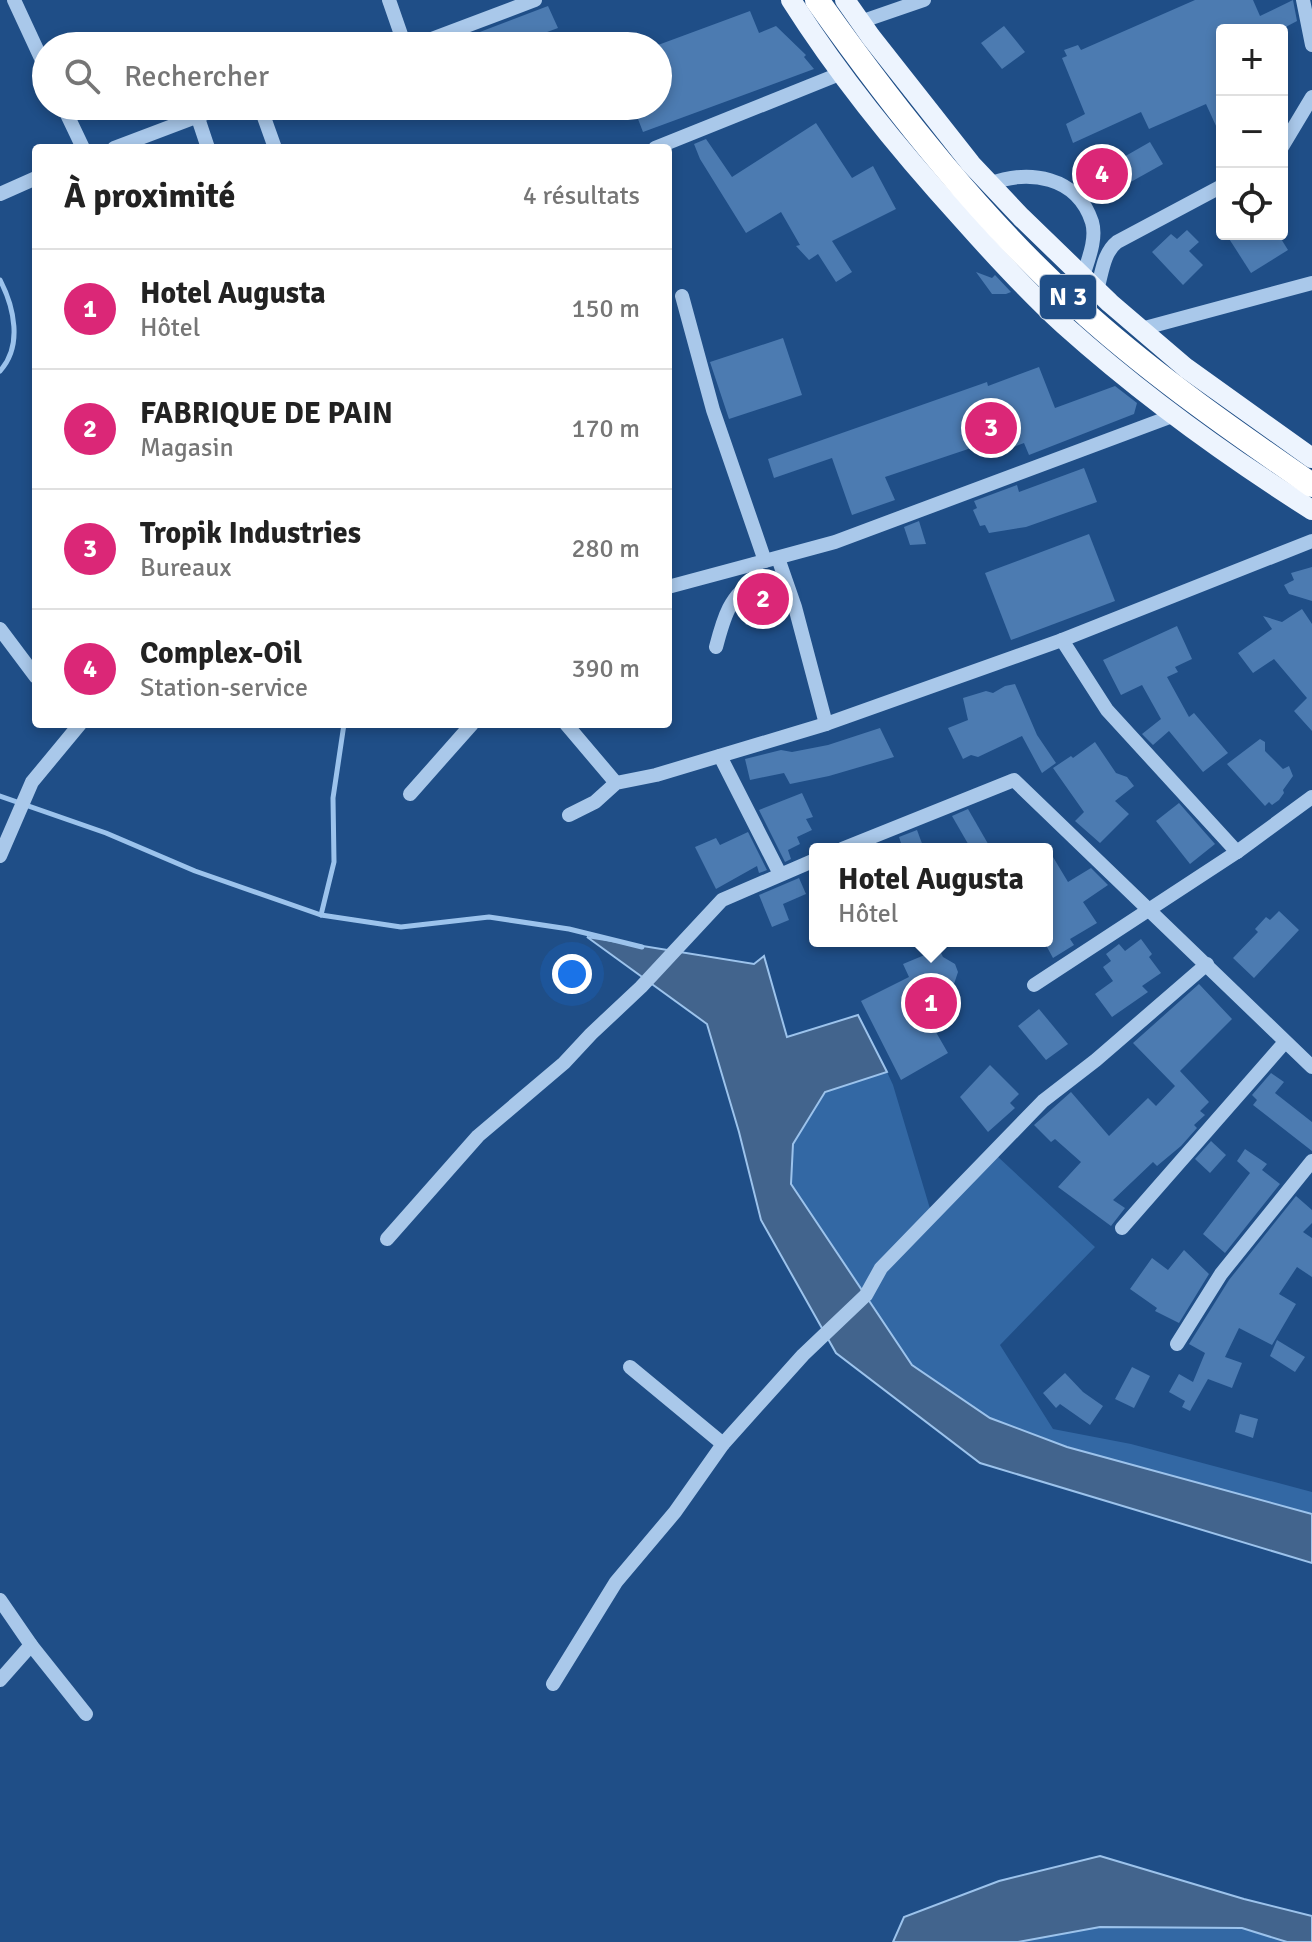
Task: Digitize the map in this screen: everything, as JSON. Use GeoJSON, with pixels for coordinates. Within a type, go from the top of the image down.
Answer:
{"type":"FeatureCollection","features":[{"type":"Feature","properties":{"kind":"highway","name":"N 3"},"geometry":{"type":"LineString","coordinates":[[817,0],[864,67],[935,155],[1071,301],[1207,413],[1312,485]]}},
{"type":"Feature","properties":{"kind":"main road"},"geometry":{"type":"LineString","coordinates":[[791,0],[872,115],[919,172],[996,257],[1063,324],[1141,390],[1252,472],[1312,510]]}},
{"type":"Feature","properties":{"kind":"main road"},"geometry":{"type":"LineString","coordinates":[[845,0],[989,184],[1090,283],[1186,368],[1312,458]]}},
{"type":"Feature","properties":{"kind":"street"},"geometry":{"type":"LineString","coordinates":[[14,0],[32,39]]}},
{"type":"Feature","properties":{"kind":"street"},"geometry":{"type":"LineString","coordinates":[[389,0],[400,32]]}},
{"type":"Feature","properties":{"kind":"street"},"geometry":{"type":"LineString","coordinates":[[450,32],[535,0]]}},
{"type":"Feature","properties":{"kind":"street"},"geometry":{"type":"LineString","coordinates":[[860,22],[924,0]]}},
{"type":"Feature","properties":{"kind":"street"},"geometry":{"type":"LineString","coordinates":[[1303,0],[1312,45]]}},
{"type":"Feature","properties":{"kind":"street"},"geometry":{"type":"LineString","coordinates":[[665,144],[842,73]]}},
{"type":"Feature","properties":{"kind":"street"},"geometry":{"type":"LineString","coordinates":[[1288,137],[1312,97]]}},
{"type":"Feature","properties":{"kind":"street"},"geometry":{"type":"LineString","coordinates":[[70,120],[81,144]]}},
{"type":"Feature","properties":{"kind":"street"},"geometry":{"type":"LineString","coordinates":[[124,144],[184,120]]}},
{"type":"Feature","properties":{"kind":"street"},"geometry":{"type":"LineString","coordinates":[[199,120],[207,144]]}},
{"type":"Feature","properties":{"kind":"street"},"geometry":{"type":"LineString","coordinates":[[265,120],[274,144]]}},
{"type":"Feature","properties":{"kind":"street"},"geometry":{"type":"LineString","coordinates":[[989,184],[1008,177],[1037,176],[1060,182],[1072,191],[1093,223],[1090,283]]}},
{"type":"Feature","properties":{"kind":"street"},"geometry":{"type":"LineString","coordinates":[[0,194],[32,180]]}},
{"type":"Feature","properties":{"kind":"street"},"geometry":{"type":"LineString","coordinates":[[1090,283],[1110,248],[1117,242],[1216,189]]}},
{"type":"Feature","properties":{"kind":"street"},"geometry":{"type":"LineString","coordinates":[[1141,329],[1312,283]]}},
{"type":"Feature","properties":{"kind":"street"},"geometry":{"type":"LineString","coordinates":[[682,296],[713,410],[766,561],[795,607],[826,724]]}},
{"type":"Feature","properties":{"kind":"street"},"geometry":{"type":"LineString","coordinates":[[672,586],[835,542],[1175,415]]}},
{"type":"Feature","properties":{"kind":"street"},"geometry":{"type":"LineString","coordinates":[[569,815],[595,802],[616,783],[656,775],[826,724],[1062,640],[1312,541]]}},
{"type":"Feature","properties":{"kind":"street"},"geometry":{"type":"LineString","coordinates":[[716,647],[730,604],[757,580],[766,561]]}},
{"type":"Feature","properties":{"kind":"street"},"geometry":{"type":"LineString","coordinates":[[0,629],[32,672]]}},
{"type":"Feature","properties":{"kind":"street"},"geometry":{"type":"LineString","coordinates":[[1062,640],[1107,710],[1237,852]]}},
{"type":"Feature","properties":{"kind":"street"},"geometry":{"type":"LineString","coordinates":[[0,856],[32,782],[73,728]]}},
{"type":"Feature","properties":{"kind":"street"},"geometry":{"type":"LineString","coordinates":[[410,794],[468,728]]}},
{"type":"Feature","properties":{"kind":"street"},"geometry":{"type":"LineString","coordinates":[[569,728],[616,783]]}},
{"type":"Feature","properties":{"kind":"street"},"geometry":{"type":"LineString","coordinates":[[720,756],[780,874]]}},
{"type":"Feature","properties":{"kind":"street"},"geometry":{"type":"LineString","coordinates":[[857,843],[1014,780],[1312,1067]]}},
{"type":"Feature","properties":{"kind":"street"},"geometry":{"type":"LineString","coordinates":[[1034,985],[1237,852],[1312,797]]}},
{"type":"Feature","properties":{"kind":"street"},"geometry":{"type":"LineString","coordinates":[[387,1239],[478,1136],[564,1063],[722,900],[809,862]]}},
{"type":"Feature","properties":{"kind":"street"},"geometry":{"type":"LineString","coordinates":[[553,1684],[616,1582],[675,1512],[723,1444],[803,1355],[866,1295],[881,1268],[1043,1101],[1096,1060],[1207,964]]}},
{"type":"Feature","properties":{"kind":"street"},"geometry":{"type":"LineString","coordinates":[[1122,1228],[1285,1042]]}},
{"type":"Feature","properties":{"kind":"street"},"geometry":{"type":"LineString","coordinates":[[1177,1344],[1221,1274],[1312,1161]]}},
{"type":"Feature","properties":{"kind":"street"},"geometry":{"type":"LineString","coordinates":[[630,1367],[723,1444]]}},
{"type":"Feature","properties":{"kind":"street"},"geometry":{"type":"LineString","coordinates":[[0,1600],[86,1714]]}},
{"type":"Feature","properties":{"kind":"street"},"geometry":{"type":"LineString","coordinates":[[0,1680],[31,1645]]}},
{"type":"Feature","properties":{"kind":"shaded area"},"geometry":{"type":"Polygon","coordinates":[[[587,937],[754,964],[764,956],[787,1037],[858,1015],[887,1072],[825,1092],[793,1144],[791,1184],[912,1365],[990,1418],[1067,1447],[1312,1514],[1312,1563],[980,1463],[836,1353],[761,1220],[707,1024],[587,937]]]}},
{"type":"Feature","properties":{"kind":"shaded area"},"geometry":{"type":"Polygon","coordinates":[[[887,1072],[931,1212],[997,1156],[1095,1247],[1000,1345],[1053,1429],[1131,1444],[1312,1492],[1312,1514],[1067,1447],[990,1418],[912,1365],[791,1184],[793,1144],[825,1092],[887,1072]]]}},
{"type":"Feature","properties":{"kind":"shaded area"},"geometry":{"type":"Polygon","coordinates":[[[1100,1856],[1312,1916],[1312,1942],[1287,1942],[1242,1928],[1100,1927],[1018,1942],[893,1942],[904,1917],[999,1881],[1100,1856]]]}},
{"type":"Feature","properties":{"kind":"shaded area"},"geometry":{"type":"Polygon","coordinates":[[[1099,1927],[1242,1928],[1287,1942],[1018,1942],[1099,1927]]]}},
{"type":"Feature","properties":{"kind":"building"},"geometry":{"type":"Polygon","coordinates":[[[1195,0],[1253,0],[1260,16],[1293,0],[1297,21],[1288,26],[1216,24],[1216,126],[1206,104],[1149,129],[1141,112],[1073,143],[1066,124],[1085,114],[1062,58],[1067,56],[1064,50],[1078,45],[1081,50],[1195,0]]]}},
{"type":"Feature","properties":{"kind":"building"},"geometry":{"type":"Polygon","coordinates":[[[548,6],[558,28],[547,32],[480,32],[548,6]]]}},
{"type":"Feature","properties":{"kind":"building"},"geometry":{"type":"Polygon","coordinates":[[[750,11],[759,33],[776,26],[806,55],[804,57],[814,69],[643,132],[638,120],[672,120],[672,40],[750,11]]]}},
{"type":"Feature","properties":{"kind":"building"},"geometry":{"type":"Polygon","coordinates":[[[1004,26],[1025,52],[1002,69],[981,43],[1004,26]]]}},
{"type":"Feature","properties":{"kind":"building"},"geometry":{"type":"Polygon","coordinates":[[[816,123],[852,178],[873,166],[896,209],[832,241],[852,272],[836,282],[818,254],[809,260],[796,246],[800,245],[781,212],[746,233],[694,144],[706,139],[732,177],[816,123]]]}},
{"type":"Feature","properties":{"kind":"building"},"geometry":{"type":"Polygon","coordinates":[[[1150,142],[1163,164],[1120,188],[1108,166],[1150,142]]]}},
{"type":"Feature","properties":{"kind":"building"},"geometry":{"type":"Polygon","coordinates":[[[1187,230],[1199,242],[1189,251],[1203,265],[1183,285],[1152,252],[1171,234],[1177,239],[1187,230]]]}},
{"type":"Feature","properties":{"kind":"building"},"geometry":{"type":"Polygon","coordinates":[[[1230,240],[1282,240],[1288,250],[1251,273],[1230,240]]]}},
{"type":"Feature","properties":{"kind":"building"},"geometry":{"type":"Polygon","coordinates":[[[976,272],[992,278],[995,275],[1011,292],[992,294],[976,272]]]}},
{"type":"Feature","properties":{"kind":"building"},"geometry":{"type":"Polygon","coordinates":[[[783,338],[802,395],[729,419],[710,362],[783,338]]]}},
{"type":"Feature","properties":{"kind":"building"},"geometry":{"type":"Polygon","coordinates":[[[1039,367],[1055,408],[1115,386],[1137,403],[1134,414],[1029,455],[1024,443],[988,457],[983,444],[885,477],[895,500],[852,515],[832,458],[774,478],[768,459],[987,382],[988,386],[1039,367]]]}},
{"type":"Feature","properties":{"kind":"building"},"geometry":{"type":"Polygon","coordinates":[[[1084,468],[1097,502],[1026,527],[989,533],[985,525],[980,526],[973,510],[977,508],[974,501],[1017,485],[1019,492],[1084,468]]]}},
{"type":"Feature","properties":{"kind":"building"},"geometry":{"type":"Polygon","coordinates":[[[919,521],[926,544],[910,545],[904,527],[919,521]]]}},
{"type":"Feature","properties":{"kind":"building"},"geometry":{"type":"Polygon","coordinates":[[[1089,534],[1115,601],[1011,640],[985,573],[1089,534]]]}},
{"type":"Feature","properties":{"kind":"building"},"geometry":{"type":"Polygon","coordinates":[[[1312,567],[1312,601],[1289,594],[1284,585],[1294,580],[1291,573],[1312,567]]]}},
{"type":"Feature","properties":{"kind":"building"},"geometry":{"type":"Polygon","coordinates":[[[773,575],[785,610],[746,625],[740,609],[773,575]]]}},
{"type":"Feature","properties":{"kind":"building"},"geometry":{"type":"Polygon","coordinates":[[[1302,609],[1312,624],[1312,731],[1294,711],[1307,698],[1274,659],[1253,673],[1238,653],[1272,629],[1263,616],[1282,622],[1302,609]]]}},
{"type":"Feature","properties":{"kind":"building"},"geometry":{"type":"Polygon","coordinates":[[[1177,626],[1192,659],[1175,667],[1178,672],[1167,677],[1189,717],[1194,713],[1228,753],[1203,772],[1169,731],[1153,745],[1142,734],[1161,719],[1142,685],[1121,695],[1103,660],[1177,626]]]}},
{"type":"Feature","properties":{"kind":"building"},"geometry":{"type":"Polygon","coordinates":[[[1015,684],[1037,735],[1056,763],[1042,773],[1022,736],[978,757],[971,755],[963,759],[948,728],[968,720],[963,698],[986,691],[993,693],[1015,684]]]}},
{"type":"Feature","properties":{"kind":"building"},"geometry":{"type":"Polygon","coordinates":[[[880,728],[894,757],[790,784],[784,773],[750,780],[745,759],[781,750],[792,752],[828,745],[880,728]]]}},
{"type":"Feature","properties":{"kind":"building"},"geometry":{"type":"Polygon","coordinates":[[[1260,739],[1265,742],[1265,751],[1283,769],[1289,766],[1293,776],[1279,800],[1265,806],[1227,764],[1260,739]]]}},
{"type":"Feature","properties":{"kind":"building"},"geometry":{"type":"Polygon","coordinates":[[[1095,742],[1116,773],[1127,777],[1134,786],[1115,801],[1129,814],[1100,843],[1075,821],[1084,812],[1053,768],[1095,742]]]}},
{"type":"Feature","properties":{"kind":"building"},"geometry":{"type":"Polygon","coordinates":[[[802,793],[813,817],[806,819],[812,830],[797,837],[800,844],[788,850],[791,859],[785,862],[759,810],[802,793]]]}},
{"type":"Feature","properties":{"kind":"building"},"geometry":{"type":"Polygon","coordinates":[[[1179,803],[1215,844],[1190,864],[1156,821],[1179,803]]]}},
{"type":"Feature","properties":{"kind":"building"},"geometry":{"type":"Polygon","coordinates":[[[968,809],[988,843],[968,843],[952,816],[968,809]]]}},
{"type":"Feature","properties":{"kind":"building"},"geometry":{"type":"Polygon","coordinates":[[[917,830],[922,843],[901,843],[899,837],[917,830]]]}},
{"type":"Feature","properties":{"kind":"building"},"geometry":{"type":"Polygon","coordinates":[[[748,832],[767,870],[759,873],[757,866],[716,889],[695,847],[716,838],[720,845],[748,832]]]}},
{"type":"Feature","properties":{"kind":"building"},"geometry":{"type":"Polygon","coordinates":[[[1053,857],[1068,882],[1091,868],[1108,885],[1083,902],[1097,923],[1070,939],[1074,945],[1053,958],[1047,947],[1053,947],[1053,857]]]}},
{"type":"Feature","properties":{"kind":"building"},"geometry":{"type":"Polygon","coordinates":[[[799,878],[806,894],[783,904],[789,920],[772,927],[759,895],[799,878]]]}},
{"type":"Feature","properties":{"kind":"building"},"geometry":{"type":"Polygon","coordinates":[[[1279,911],[1299,930],[1254,978],[1233,958],[1258,932],[1255,929],[1266,917],[1270,920],[1279,911]]]}},
{"type":"Feature","properties":{"kind":"building"},"geometry":{"type":"Polygon","coordinates":[[[1141,939],[1161,973],[1142,986],[1148,992],[1112,1017],[1095,994],[1113,981],[1103,967],[1111,961],[1106,954],[1119,944],[1125,951],[1141,939]]]}},
{"type":"Feature","properties":{"kind":"building"},"geometry":{"type":"Polygon","coordinates":[[[939,949],[943,957],[955,964],[958,972],[954,984],[946,991],[959,1015],[933,1027],[948,1053],[901,1080],[861,1001],[909,977],[903,964],[939,949]]]}},
{"type":"Feature","properties":{"kind":"building"},"geometry":{"type":"Polygon","coordinates":[[[1199,984],[1232,1019],[1180,1071],[1209,1102],[1200,1111],[1205,1115],[1194,1125],[1197,1128],[1181,1146],[1157,1166],[1153,1162],[1113,1200],[1125,1208],[1111,1226],[1058,1187],[1081,1162],[1055,1139],[1051,1142],[1034,1125],[1071,1092],[1109,1136],[1148,1098],[1156,1106],[1175,1086],[1133,1043],[1199,984]]]}},
{"type":"Feature","properties":{"kind":"building"},"geometry":{"type":"Polygon","coordinates":[[[1039,1009],[1068,1044],[1046,1060],[1018,1026],[1039,1009]]]}},
{"type":"Feature","properties":{"kind":"building"},"geometry":{"type":"Polygon","coordinates":[[[990,1065],[1019,1094],[1010,1103],[1015,1108],[988,1132],[960,1097],[990,1065]]]}},
{"type":"Feature","properties":{"kind":"building"},"geometry":{"type":"Polygon","coordinates":[[[1271,1073],[1284,1082],[1275,1093],[1312,1122],[1312,1151],[1253,1105],[1257,1100],[1252,1095],[1271,1073]]]}},
{"type":"Feature","properties":{"kind":"building"},"geometry":{"type":"Polygon","coordinates":[[[1211,1141],[1226,1155],[1210,1173],[1195,1159],[1211,1141]]]}},
{"type":"Feature","properties":{"kind":"building"},"geometry":{"type":"Polygon","coordinates":[[[1245,1149],[1267,1164],[1262,1170],[1280,1184],[1225,1253],[1203,1234],[1250,1173],[1237,1161],[1245,1149]]]}},
{"type":"Feature","properties":{"kind":"building"},"geometry":{"type":"Polygon","coordinates":[[[1296,1196],[1312,1210],[1312,1223],[1303,1232],[1312,1238],[1312,1277],[1297,1267],[1279,1294],[1296,1304],[1272,1345],[1239,1328],[1225,1357],[1242,1363],[1232,1388],[1208,1379],[1190,1411],[1182,1407],[1185,1401],[1169,1392],[1179,1374],[1193,1382],[1205,1353],[1189,1344],[1229,1280],[1296,1196]]]}},
{"type":"Feature","properties":{"kind":"building"},"geometry":{"type":"Polygon","coordinates":[[[1184,1250],[1209,1274],[1179,1323],[1155,1311],[1157,1308],[1130,1289],[1152,1258],[1168,1270],[1184,1250]]]}},
{"type":"Feature","properties":{"kind":"building"},"geometry":{"type":"Polygon","coordinates":[[[1277,1340],[1305,1357],[1295,1372],[1270,1356],[1277,1340]]]}},
{"type":"Feature","properties":{"kind":"building"},"geometry":{"type":"Polygon","coordinates":[[[1132,1367],[1150,1376],[1134,1408],[1115,1399],[1132,1367]]]}},
{"type":"Feature","properties":{"kind":"building"},"geometry":{"type":"Polygon","coordinates":[[[1065,1373],[1083,1392],[1103,1406],[1090,1425],[1060,1404],[1056,1408],[1043,1393],[1065,1373]]]}},
{"type":"Feature","properties":{"kind":"building"},"geometry":{"type":"Polygon","coordinates":[[[1240,1414],[1258,1419],[1253,1438],[1235,1432],[1240,1414]]]}},
{"type":"Feature","properties":{"kind":"waterway"},"geometry":{"type":"LineString","coordinates":[[0,280],[14,326],[12,350],[0,371]]}},
{"type":"Feature","properties":{"kind":"waterway"},"geometry":{"type":"LineString","coordinates":[[321,915],[334,862],[333,798],[343,728]]}},
{"type":"Feature","properties":{"kind":"waterway"},"geometry":{"type":"LineString","coordinates":[[0,796],[106,833],[195,871],[321,915],[401,927],[489,917],[569,929],[642,947]]}},
{"type":"Feature","properties":{"kind":"place","name":"Complex-Oil"},"geometry":{"type":"Point","coordinates":[1102,174]}},
{"type":"Feature","properties":{"kind":"place","name":"Tropik Industries"},"geometry":{"type":"Point","coordinates":[991,428]}},
{"type":"Feature","properties":{"kind":"place","name":"FABRIQUE DE PAIN"},"geometry":{"type":"Point","coordinates":[763,599]}},
{"type":"Feature","properties":{"kind":"place","name":"Hotel Augusta"},"geometry":{"type":"Point","coordinates":[931,1003]}}]}
